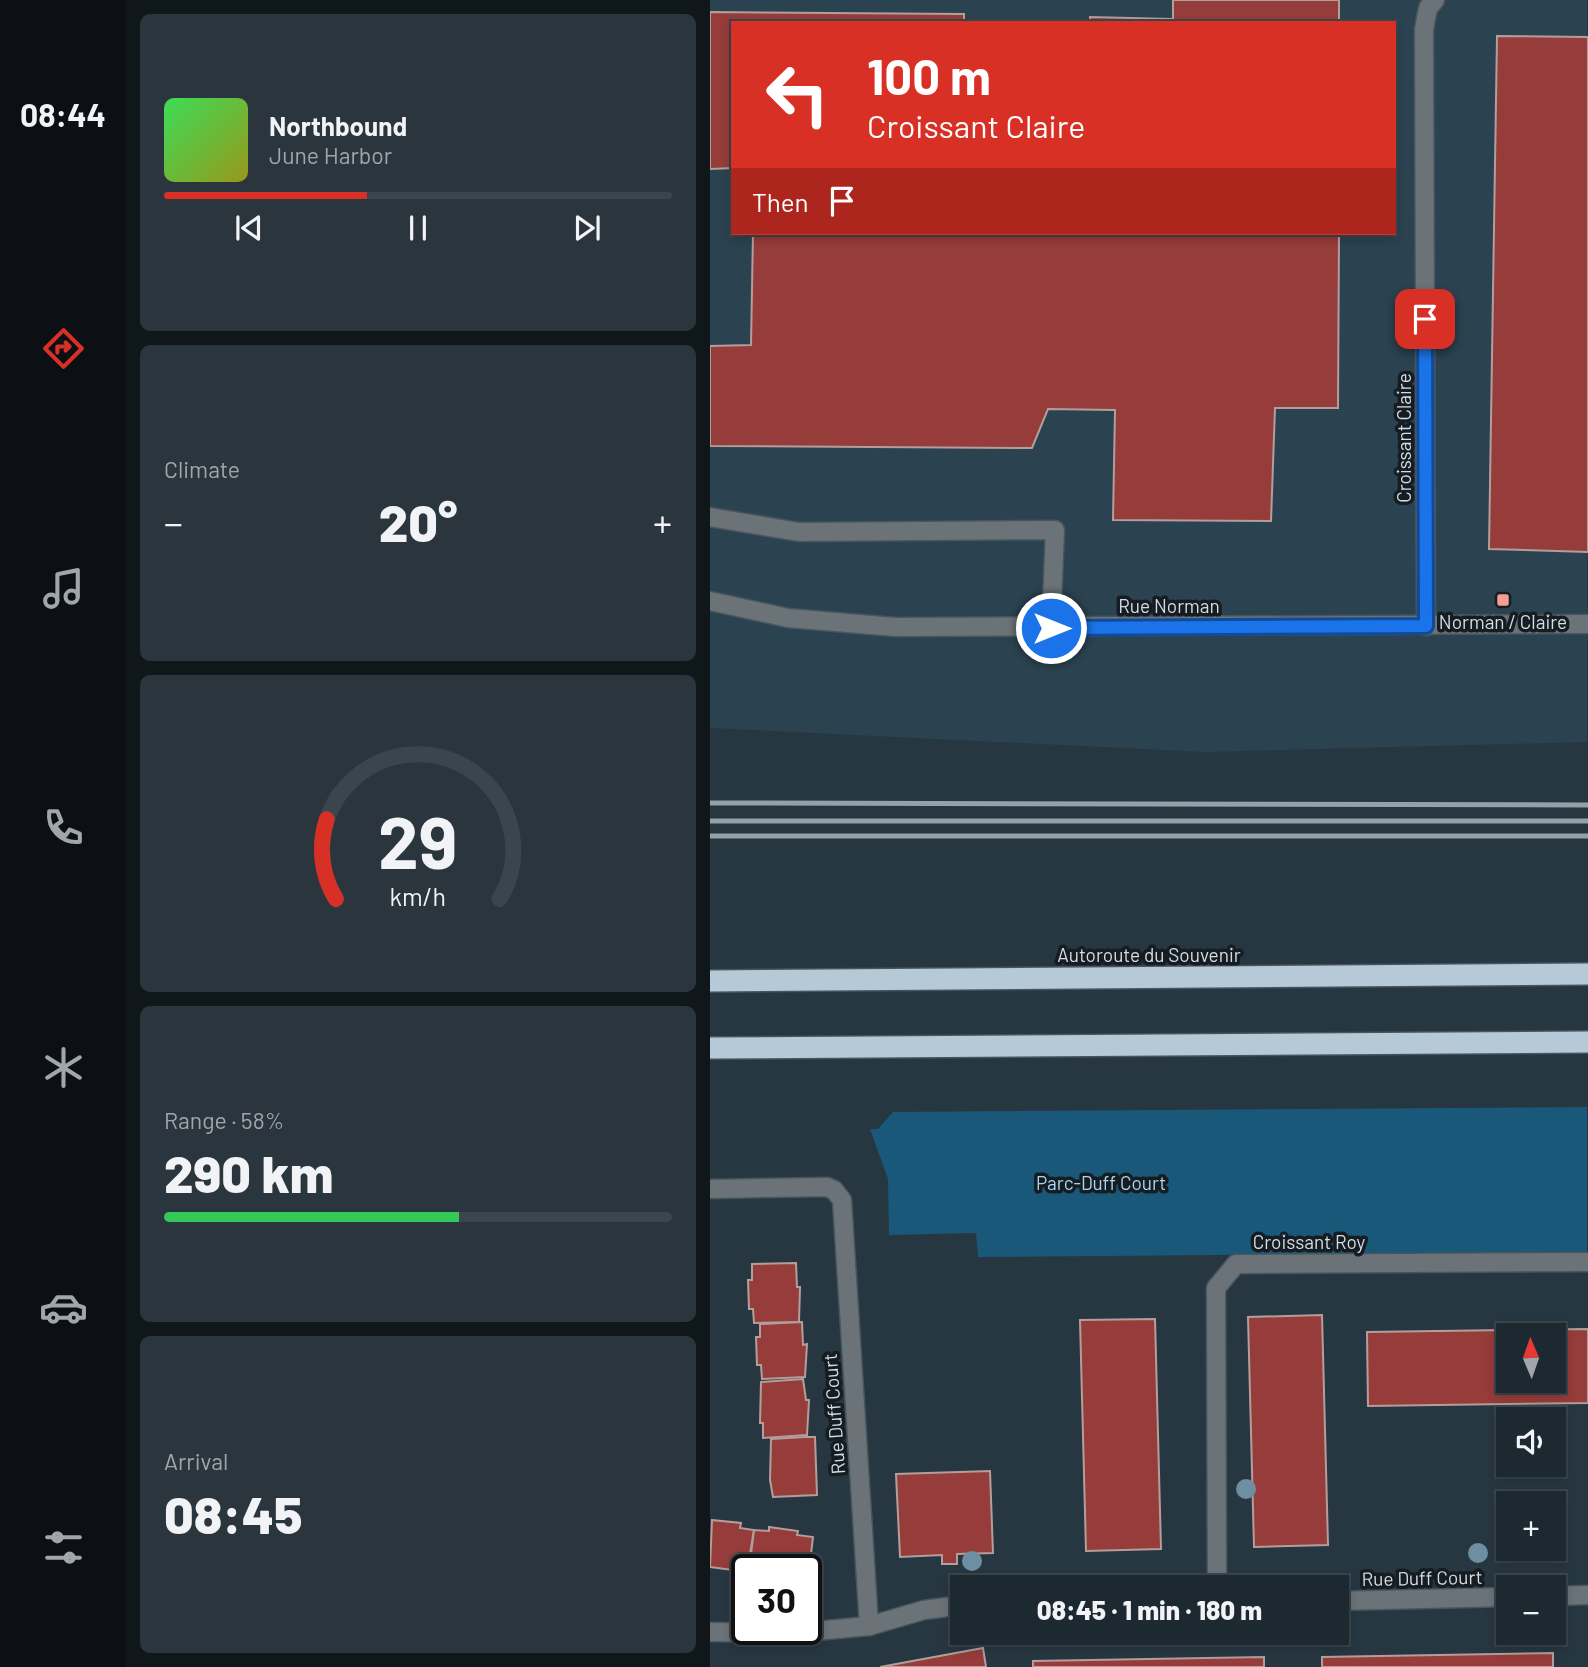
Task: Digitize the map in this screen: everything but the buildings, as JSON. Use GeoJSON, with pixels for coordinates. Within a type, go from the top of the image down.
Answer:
{"type":"FeatureCollection","features":[{"type":"Feature","properties":{"kind":"highway","name":"Autoroute du Souvenir"},"geometry":{"type":"LineString","coordinates":[[710,981],[1587,974]]}},
{"type":"Feature","properties":{"kind":"highway"},"geometry":{"type":"LineString","coordinates":[[710,1048],[1587,1042]]}},
{"type":"Feature","properties":{"kind":"street","name":"Croissant Claire"},"geometry":{"type":"LineString","coordinates":[[1426,626],[1424,29],[1430,3]]}},
{"type":"Feature","properties":{"kind":"street"},"geometry":{"type":"LineString","coordinates":[[710,517],[799,532],[1055,530],[1051,628]]}},
{"type":"Feature","properties":{"kind":"street","name":"Rue Norman"},"geometry":{"type":"LineString","coordinates":[[710,601],[788,618],[862,625],[1051,628],[1587,624]]}},
{"type":"Feature","properties":{"kind":"street","name":"Rue Duff Court"},"geometry":{"type":"LineString","coordinates":[[710,1189],[827,1187],[834,1190],[842,1200],[869,1626]]}},
{"type":"Feature","properties":{"kind":"street","name":"Croissant Roy"},"geometry":{"type":"LineString","coordinates":[[1218,1575],[1216,1288],[1236,1264],[1587,1262]]}},
{"type":"Feature","properties":{"kind":"street"},"geometry":{"type":"LineString","coordinates":[[1566,1596],[1587,1595]]}},
{"type":"Feature","properties":{"kind":"street","name":"Rue Duff Court"},"geometry":{"type":"LineString","coordinates":[[1349,1601],[1496,1597]]}},
{"type":"Feature","properties":{"kind":"street"},"geometry":{"type":"LineString","coordinates":[[710,1632],[795,1633],[869,1626],[924,1610],[950,1607]]}},
{"type":"Feature","properties":{"kind":"shaded area"},"geometry":{"type":"Polygon","coordinates":[[[710,0],[1587,0],[1587,742],[1205,752],[710,728],[710,0]]]}},
{"type":"Feature","properties":{"kind":"green space","name":"Parc-Duff Court"},"geometry":{"type":"Polygon","coordinates":[[[1587,1107],[1587,1252],[978,1257],[976,1233],[889,1235],[888,1179],[870,1129],[878,1129],[893,1112],[1587,1107]]]}},
{"type":"Feature","properties":{"kind":"railway"},"geometry":{"type":"LineString","coordinates":[[710,803],[1588,805]]}},
{"type":"Feature","properties":{"kind":"railway"},"geometry":{"type":"LineString","coordinates":[[710,821],[1588,821]]}},
{"type":"Feature","properties":{"kind":"railway"},"geometry":{"type":"LineString","coordinates":[[710,836],[1588,836]]}},
{"type":"Feature","properties":{"kind":"place","name":"Norman / Claire"},"geometry":{"type":"Point","coordinates":[1503,600]}},
{"type":"Feature","properties":{"kind":"route"},"geometry":{"type":"LineString","coordinates":[[1051,628],[1426,626],[1425,319]]}}]}
